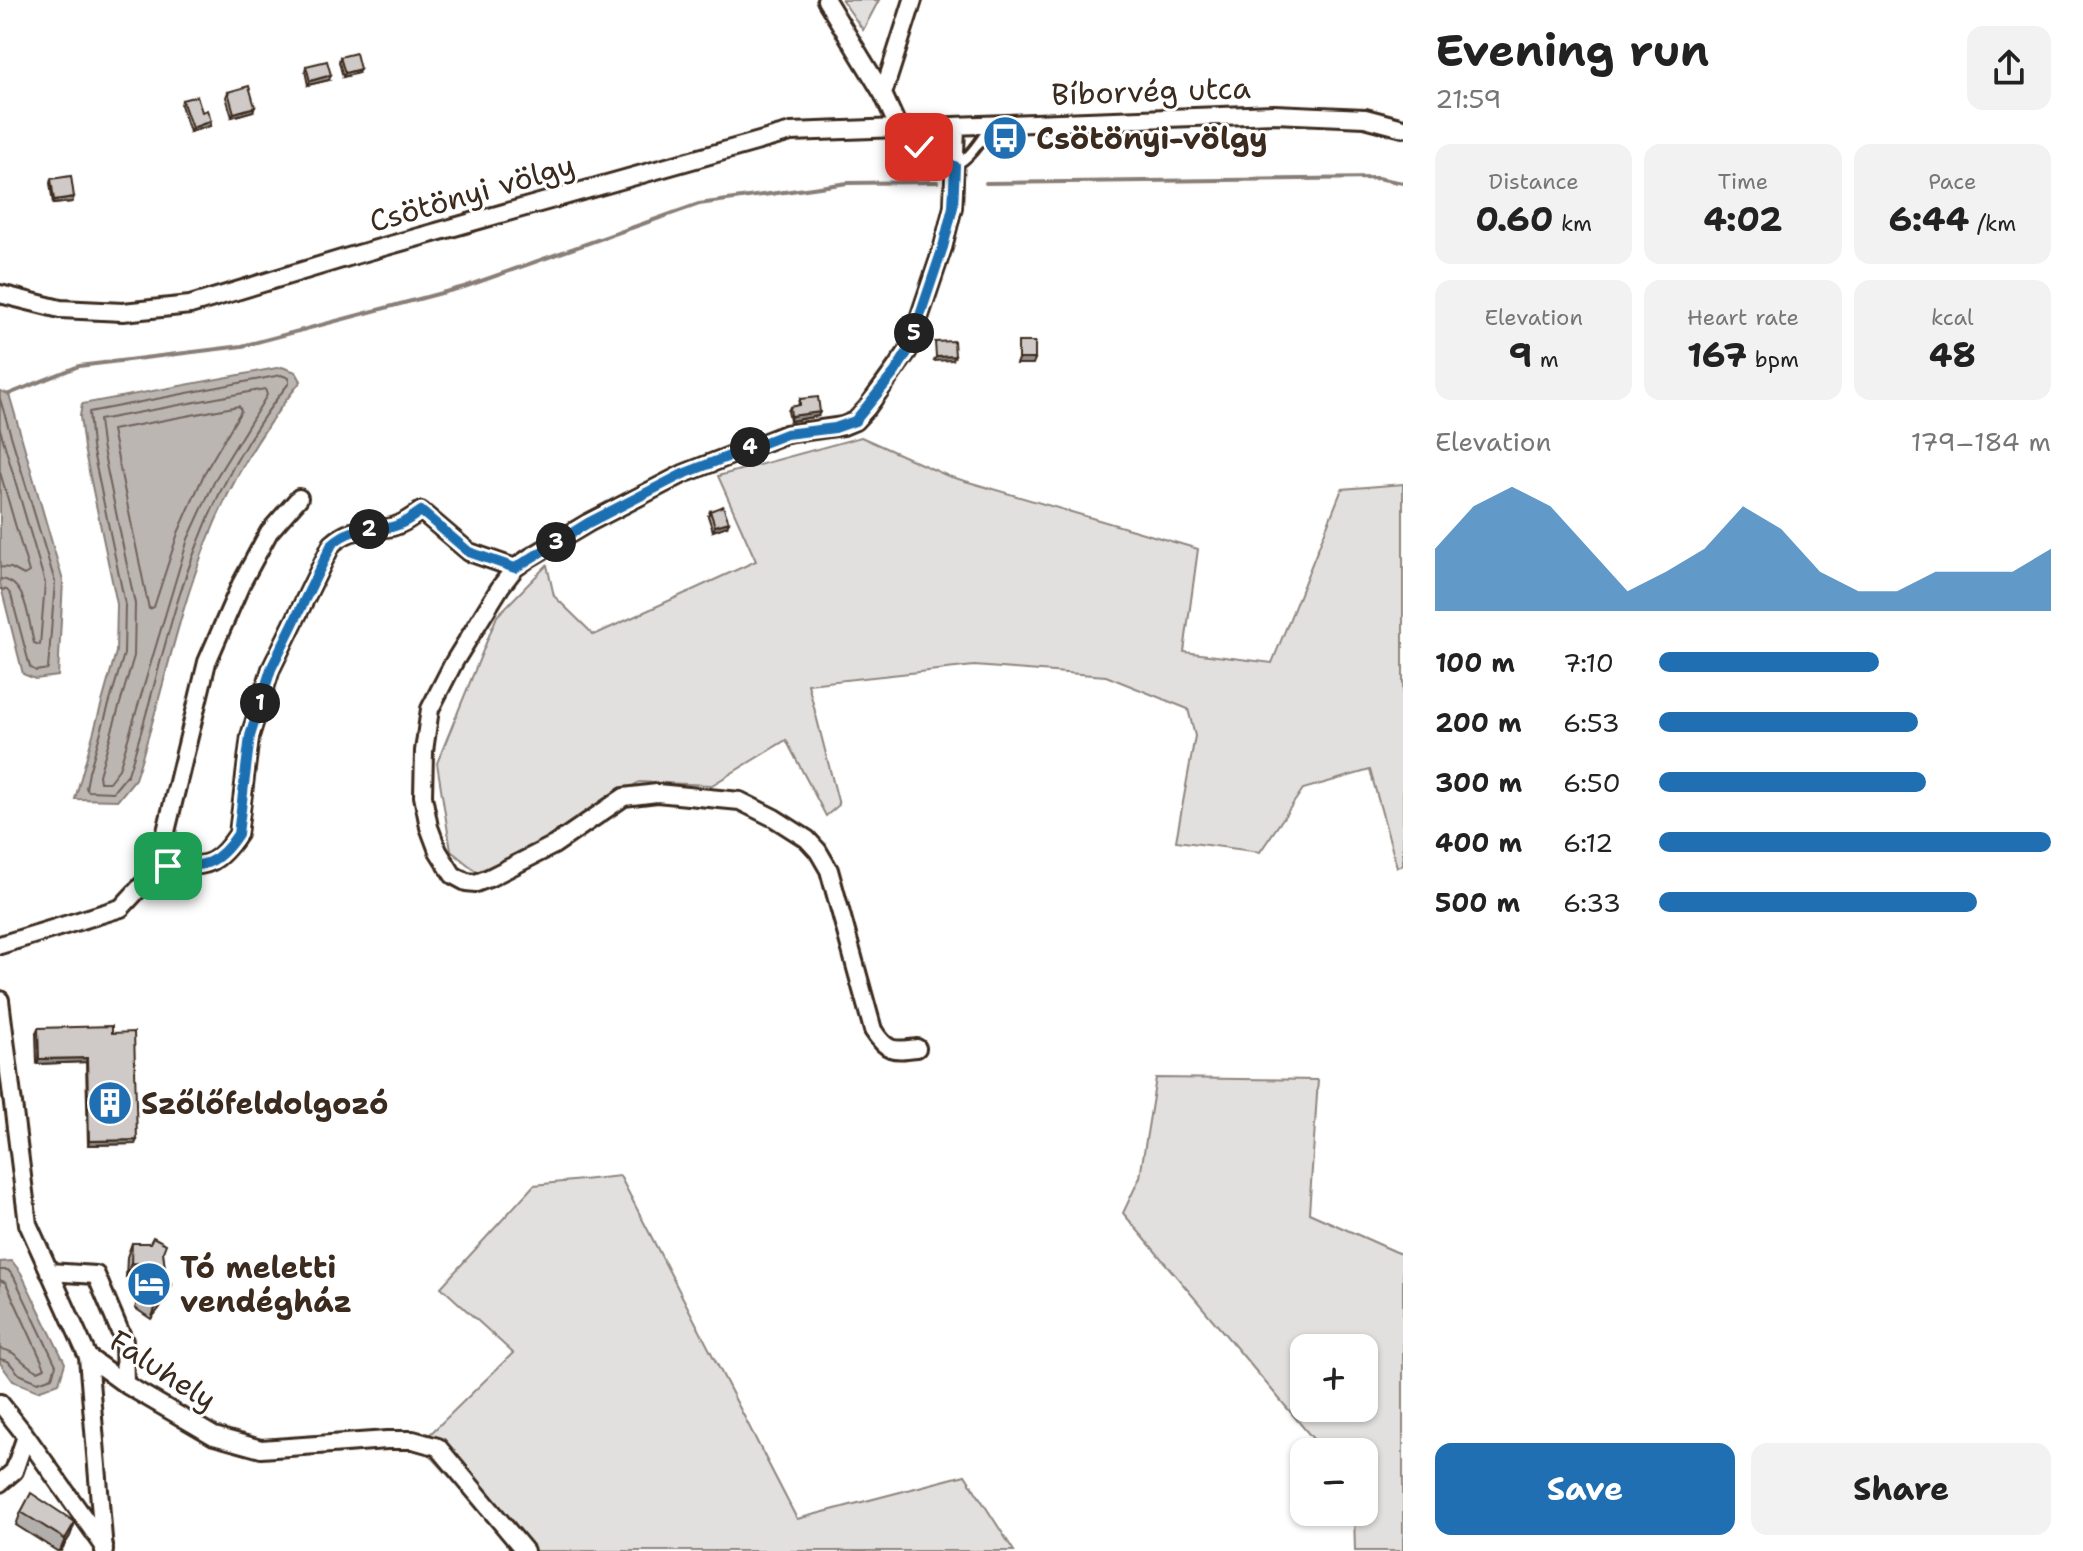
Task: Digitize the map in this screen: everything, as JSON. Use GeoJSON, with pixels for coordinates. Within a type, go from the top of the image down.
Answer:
{"type":"FeatureCollection","features":[{"type":"Feature","properties":{"kind":"street"},"geometry":{"type":"LineString","coordinates":[[826,0],[883,94],[899,129]]}},
{"type":"Feature","properties":{"kind":"street"},"geometry":{"type":"LineString","coordinates":[[883,94],[913,0]]}},
{"type":"Feature","properties":{"kind":"street","name":"Bíborvég utca"},"geometry":{"type":"LineString","coordinates":[[899,129],[1274,114],[1365,118],[1403,128]]}},
{"type":"Feature","properties":{"kind":"street"},"geometry":{"type":"LineString","coordinates":[[917,1048],[894,1050],[882,1045],[873,1030],[829,870],[807,839],[774,818],[740,801],[689,794],[639,793],[624,797],[554,845],[476,883],[453,875],[438,851],[423,796],[424,751],[430,709],[454,662],[515,568],[588,523],[683,474],[786,434],[835,428],[855,421],[908,351],[953,207],[956,127]]}},
{"type":"Feature","properties":{"kind":"street","name":"Csötönyi völgy"},"geometry":{"type":"LineString","coordinates":[[0,294],[60,309],[123,312],[190,305],[355,255],[791,132],[899,129]]}},
{"type":"Feature","properties":{"kind":"street"},"geometry":{"type":"LineString","coordinates":[[0,945],[121,908],[157,869],[207,662],[241,584],[269,532],[299,498]]}},
{"type":"Feature","properties":{"kind":"street"},"geometry":{"type":"LineString","coordinates":[[157,869],[207,865],[229,848],[238,834],[250,736],[271,669],[332,544],[345,533],[388,528],[403,523],[421,511],[469,552],[515,568]]}},
{"type":"Feature","properties":{"kind":"street","name":"Faluhely"},"geometry":{"type":"LineString","coordinates":[[0,1000],[6,1095],[28,1224],[88,1357],[125,1384],[214,1436],[261,1449],[387,1440],[413,1440],[438,1447],[525,1551]]}},
{"type":"Feature","properties":{"kind":"street"},"geometry":{"type":"LineString","coordinates":[[49,1272],[96,1275],[124,1341],[125,1384]]}},
{"type":"Feature","properties":{"kind":"street"},"geometry":{"type":"LineString","coordinates":[[88,1357],[104,1548]]}},
{"type":"Feature","properties":{"kind":"street"},"geometry":{"type":"LineString","coordinates":[[0,1403],[104,1548]]}},
{"type":"Feature","properties":{"kind":"street"},"geometry":{"type":"LineString","coordinates":[[0,1483],[14,1471],[26,1436]]}},
{"type":"Feature","properties":{"kind":"lane"},"geometry":{"type":"LineString","coordinates":[[899,129],[936,163],[945,167],[968,159],[991,125]]}},
{"type":"Feature","properties":{"kind":"shaded area"},"geometry":{"type":"Polygon","coordinates":[[[842,0],[879,0],[863,30],[842,0]]]}},
{"type":"Feature","properties":{"kind":"shaded area"},"geometry":{"type":"Polygon","coordinates":[[[861,437],[948,476],[1198,549],[1184,652],[1272,663],[1342,489],[1403,484],[1403,865],[1397,867],[1370,770],[1303,789],[1260,852],[1176,841],[1195,736],[1188,709],[1106,676],[974,666],[808,684],[839,805],[826,816],[786,740],[712,785],[639,782],[532,848],[477,872],[451,851],[437,763],[497,616],[547,565],[554,596],[594,635],[756,561],[718,476],[861,437]]]}},
{"type":"Feature","properties":{"kind":"shaded area"},"geometry":{"type":"Polygon","coordinates":[[[1156,1078],[1318,1080],[1309,1213],[1403,1255],[1403,1551],[1355,1551],[1354,1526],[1378,1526],[1378,1438],[1312,1438],[1299,1422],[1378,1422],[1378,1334],[1290,1334],[1290,1412],[1123,1213],[1140,1177],[1156,1078]]]}},
{"type":"Feature","properties":{"kind":"shaded area"},"geometry":{"type":"Polygon","coordinates":[[[620,1176],[797,1519],[965,1475],[1014,1551],[517,1551],[420,1444],[513,1353],[441,1287],[534,1185],[620,1176]]]}},
{"type":"Feature","properties":{"kind":"water"},"geometry":{"type":"Polygon","coordinates":[[[282,367],[296,372],[301,381],[259,439],[215,522],[195,573],[135,779],[118,800],[75,799],[116,652],[117,604],[84,448],[80,416],[82,404],[282,367]]]}},
{"type":"Feature","properties":{"kind":"water"},"geometry":{"type":"Polygon","coordinates":[[[0,391],[9,394],[63,581],[58,676],[35,679],[23,674],[0,583],[0,391]]]}},
{"type":"Feature","properties":{"kind":"water"},"geometry":{"type":"Polygon","coordinates":[[[12,1261],[21,1273],[65,1363],[59,1383],[38,1391],[13,1381],[0,1363],[0,1262],[12,1261]]]}},
{"type":"Feature","properties":{"kind":"building"},"geometry":{"type":"Polygon","coordinates":[[[356,53],[360,69],[345,73],[340,57],[356,53]]]}},
{"type":"Feature","properties":{"kind":"building"},"geometry":{"type":"Polygon","coordinates":[[[327,61],[331,75],[310,81],[306,66],[327,61]]]}},
{"type":"Feature","properties":{"kind":"building"},"geometry":{"type":"Polygon","coordinates":[[[249,86],[255,107],[234,113],[228,92],[249,86]]]}},
{"type":"Feature","properties":{"kind":"building"},"geometry":{"type":"Polygon","coordinates":[[[197,96],[202,112],[207,110],[211,121],[192,128],[182,100],[197,96]]]}},
{"type":"Feature","properties":{"kind":"building"},"geometry":{"type":"Polygon","coordinates":[[[71,176],[74,197],[54,200],[51,179],[71,176]]]}},
{"type":"Feature","properties":{"kind":"building"},"geometry":{"type":"Polygon","coordinates":[[[954,341],[955,356],[936,357],[935,342],[954,341]]]}},
{"type":"Feature","properties":{"kind":"building"},"geometry":{"type":"Polygon","coordinates":[[[1018,342],[1035,342],[1035,359],[1018,359],[1018,342]]]}},
{"type":"Feature","properties":{"kind":"building"},"geometry":{"type":"Polygon","coordinates":[[[818,397],[820,412],[791,416],[790,407],[800,405],[800,399],[818,397]]]}},
{"type":"Feature","properties":{"kind":"building"},"geometry":{"type":"Polygon","coordinates":[[[723,506],[729,522],[715,526],[710,511],[723,506]]]}},
{"type":"Feature","properties":{"kind":"building","name":"Szőlőfeldolgozó"},"geometry":{"type":"Polygon","coordinates":[[[112,1026],[112,1033],[134,1032],[137,1140],[89,1141],[87,1058],[39,1059],[38,1028],[112,1026]]]}},
{"type":"Feature","properties":{"kind":"building"},"geometry":{"type":"Polygon","coordinates":[[[153,1237],[166,1244],[163,1252],[166,1278],[172,1284],[156,1306],[140,1295],[150,1282],[144,1283],[143,1264],[131,1263],[132,1243],[150,1243],[153,1237]]]}},
{"type":"Feature","properties":{"kind":"building"},"geometry":{"type":"Polygon","coordinates":[[[31,1493],[75,1522],[65,1539],[21,1512],[31,1493]]]}},
{"type":"Feature","properties":{"kind":"waterway"},"geometry":{"type":"LineString","coordinates":[[986,183],[1377,178],[1403,183]]}},
{"type":"Feature","properties":{"kind":"waterway"},"geometry":{"type":"LineString","coordinates":[[9,394],[79,366],[242,346],[464,287],[699,204],[848,183],[937,182]]}},
{"type":"Feature","properties":{"kind":"place","name":"Csötönyi-völgy"},"geometry":{"type":"Point","coordinates":[1005,138]}},
{"type":"Feature","properties":{"kind":"place","name":"Szőlőfeldolgozó"},"geometry":{"type":"Point","coordinates":[110,1103]}},
{"type":"Feature","properties":{"kind":"place","name":"Tó meletti vendégház"},"geometry":{"type":"Point","coordinates":[149,1284]}},
{"type":"Feature","properties":{"kind":"route"},"geometry":{"type":"LineString","coordinates":[[168,866],[207,865],[229,848],[238,834],[250,736],[271,669],[332,544],[345,533],[388,528],[403,523],[421,511],[469,552],[515,568],[588,523],[683,474],[786,434],[835,428],[855,421],[908,351],[953,207],[955,166],[945,167],[936,163],[919,147]]}}]}
